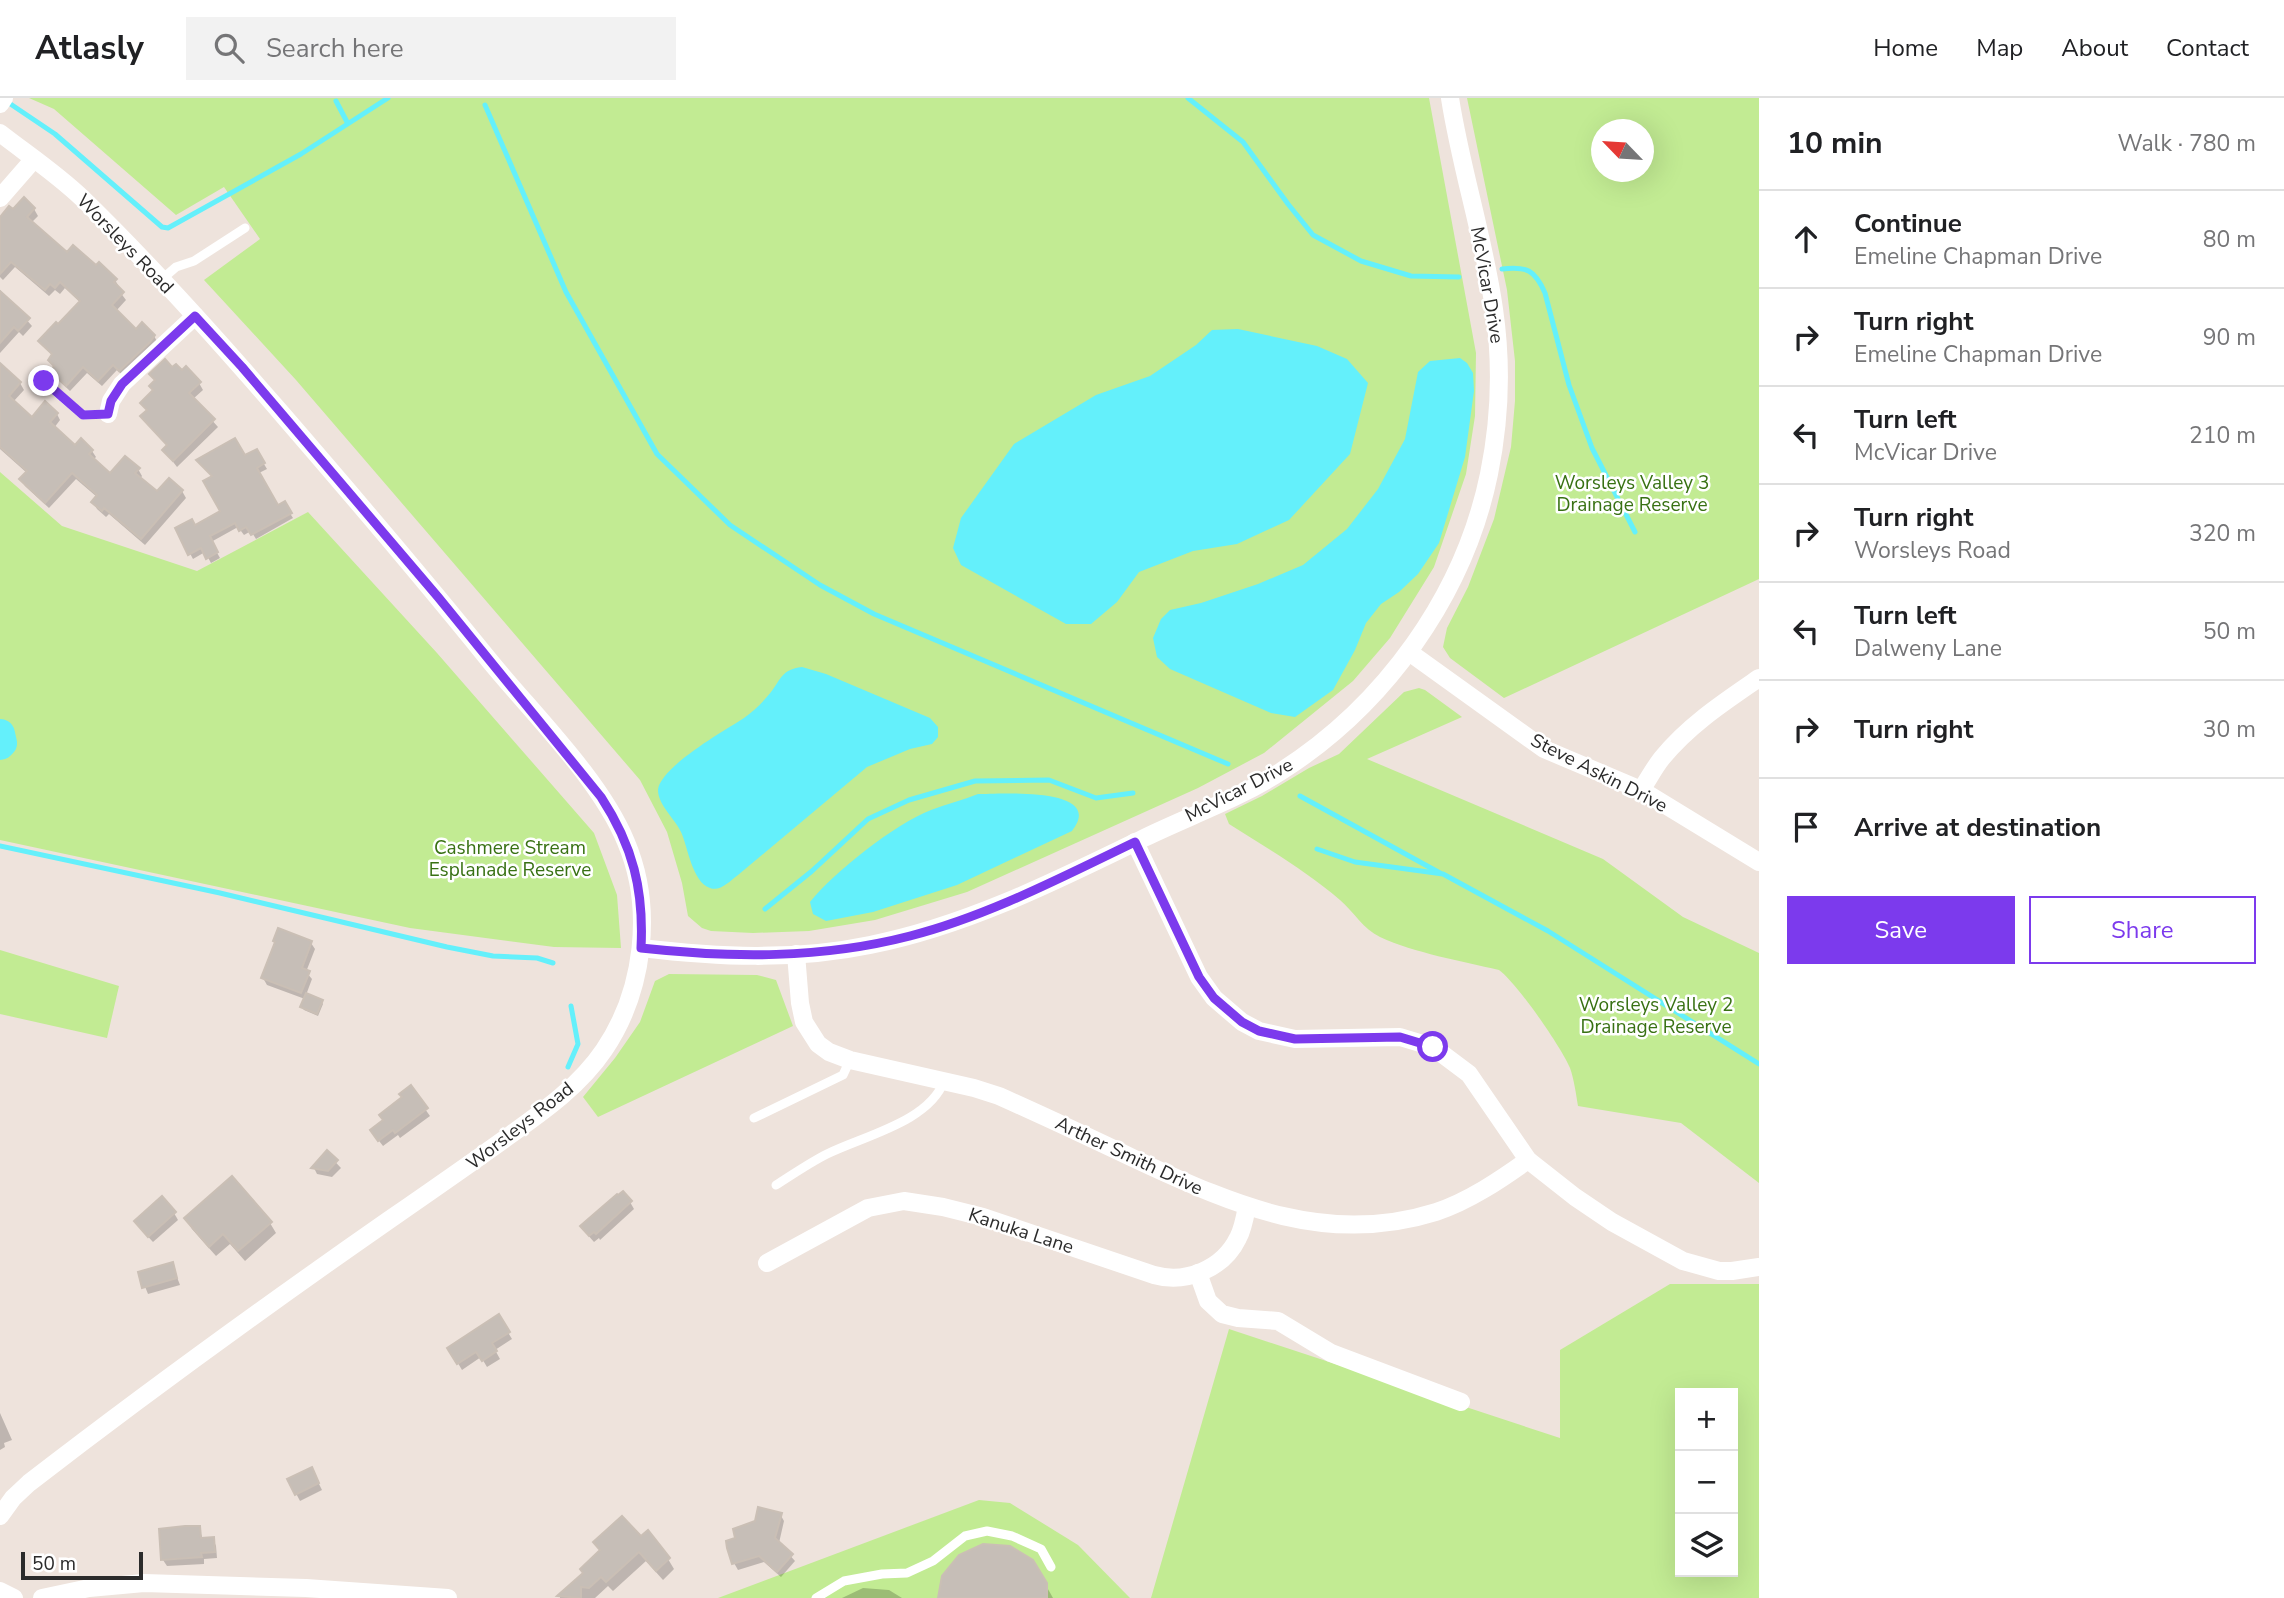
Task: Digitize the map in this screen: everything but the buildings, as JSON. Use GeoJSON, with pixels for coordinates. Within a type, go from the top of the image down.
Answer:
{"type":"FeatureCollection","features":[{"type":"Feature","properties":{"kind":"street"},"geometry":{"type":"LineString","coordinates":[[0,104],[5,98]]}},
{"type":"Feature","properties":{"kind":"street","name":"McVicar Drive"},"geometry":{"type":"LineString","coordinates":[[641,948],[728,956],[796,954],[868,946],[945,926],[1006,902],[1247,790],[1301,758],[1349,719],[1377,690],[1409,652],[1443,598],[1472,535],[1489,477],[1498,419],[1499,357],[1494,306],[1450,98]]}},
{"type":"Feature","properties":{"kind":"street","name":"Worsleys Road"},"geometry":{"type":"LineString","coordinates":[[0,133],[80,196],[195,316],[242,367],[438,597],[601,797],[619,826],[635,869],[642,919],[636,978],[614,1034],[589,1070],[565,1094],[462,1171],[145,1394],[29,1483],[13,1498],[0,1516]]}},
{"type":"Feature","properties":{"kind":"street"},"geometry":{"type":"LineString","coordinates":[[0,198],[34,159]]}},
{"type":"Feature","properties":{"kind":"street"},"geometry":{"type":"LineString","coordinates":[[108,414],[111,401],[122,384],[195,316]]}},
{"type":"Feature","properties":{"kind":"street","name":"Steve Askin Drive"},"geometry":{"type":"LineString","coordinates":[[1409,652],[1544,749],[1641,790],[1759,862]]}},
{"type":"Feature","properties":{"kind":"street"},"geometry":{"type":"LineString","coordinates":[[1641,790],[1662,758],[1686,733],[1712,709],[1759,678]]}},
{"type":"Feature","properties":{"kind":"street"},"geometry":{"type":"LineString","coordinates":[[1135,842],[1199,977],[1226,1011],[1259,1031],[1295,1039],[1400,1037],[1433,1047],[1469,1074],[1528,1160],[1603,1216],[1683,1261],[1719,1271],[1759,1267]]}},
{"type":"Feature","properties":{"kind":"street","name":"Arther Smith Drive"},"geometry":{"type":"LineString","coordinates":[[796,954],[800,1003],[806,1028],[818,1044],[829,1052],[850,1060],[999,1096],[1209,1194],[1279,1216],[1360,1226],[1391,1223],[1453,1205],[1528,1160]]}},
{"type":"Feature","properties":{"kind":"street","name":"Kanuka Lane"},"geometry":{"type":"LineString","coordinates":[[767,1263],[868,1208],[904,1201],[982,1217],[1163,1278],[1175,1278],[1198,1273],[1218,1263],[1229,1252],[1239,1237],[1247,1206]]}},
{"type":"Feature","properties":{"kind":"street"},"geometry":{"type":"LineString","coordinates":[[1198,1273],[1208,1301],[1222,1314],[1278,1321],[1331,1353],[1461,1402]]}},
{"type":"Feature","properties":{"kind":"street"},"geometry":{"type":"LineString","coordinates":[[43,1598],[89,1588],[144,1583],[332,1589],[448,1598]]}},
{"type":"Feature","properties":{"kind":"street"},"geometry":{"type":"LineString","coordinates":[[0,1591],[14,1598]]}},
{"type":"Feature","properties":{"kind":"lane"},"geometry":{"type":"LineString","coordinates":[[161,281],[176,267],[194,261],[245,228]]}},
{"type":"Feature","properties":{"kind":"lane"},"geometry":{"type":"LineString","coordinates":[[35,373],[83,415],[108,414]]}},
{"type":"Feature","properties":{"kind":"lane"},"geometry":{"type":"LineString","coordinates":[[754,1118],[843,1075],[850,1060]]}},
{"type":"Feature","properties":{"kind":"lane"},"geometry":{"type":"LineString","coordinates":[[776,1185],[824,1155],[920,1112],[944,1081]]}},
{"type":"Feature","properties":{"kind":"lane"},"geometry":{"type":"LineString","coordinates":[[816,1598],[844,1581],[882,1574],[907,1573],[933,1561],[965,1536],[986,1531],[1012,1536],[1041,1549],[1051,1567]]}},
{"type":"Feature","properties":{"kind":"green space"},"geometry":{"type":"Polygon","coordinates":[[[29,98],[1429,98],[1476,353],[1475,416],[1466,474],[1434,567],[1390,638],[1353,681],[1264,753],[1198,788],[967,892],[875,920],[809,931],[711,931],[702,928],[688,916],[682,883],[667,832],[640,780],[296,380],[204,280],[260,239],[224,187],[176,215],[54,109],[29,98]]]}},
{"type":"Feature","properties":{"kind":"green space","name":"Worsleys Valley 3 Drainage Reserve"},"geometry":{"type":"Polygon","coordinates":[[[1467,98],[1759,98],[1759,579],[1504,698],[1450,658],[1443,647],[1447,628],[1468,587],[1494,519],[1511,447],[1515,361],[1507,290],[1467,98]]]}},
{"type":"Feature","properties":{"kind":"green space","name":"Cashmere Stream Esplanade Reserve"},"geometry":{"type":"Polygon","coordinates":[[[0,472],[62,526],[197,571],[308,512],[437,653],[594,833],[617,895],[621,948],[554,947],[410,928],[0,840],[0,472]]]}},
{"type":"Feature","properties":{"kind":"green space","name":"Worsleys Valley 2 Drainage Reserve"},"geometry":{"type":"Polygon","coordinates":[[[1419,688],[1462,717],[1367,759],[1603,859],[1683,917],[1759,953],[1759,1183],[1681,1123],[1578,1106],[1570,1068],[1549,1031],[1499,970],[1423,952],[1380,937],[1314,879],[1229,824],[1225,814],[1339,754],[1404,692],[1419,688]]]}},
{"type":"Feature","properties":{"kind":"green space"},"geometry":{"type":"Polygon","coordinates":[[[0,950],[119,986],[107,1038],[0,1014],[0,950]]]}},
{"type":"Feature","properties":{"kind":"green space"},"geometry":{"type":"Polygon","coordinates":[[[669,974],[757,975],[776,980],[793,1026],[598,1117],[583,1097],[640,1022],[655,981],[669,974]]]}},
{"type":"Feature","properties":{"kind":"green space"},"geometry":{"type":"Polygon","coordinates":[[[1670,1284],[1759,1284],[1759,1598],[1151,1598],[1229,1329],[1560,1438],[1560,1350],[1670,1284]]]}},
{"type":"Feature","properties":{"kind":"green space"},"geometry":{"type":"Polygon","coordinates":[[[979,1500],[1010,1503],[1078,1545],[1130,1598],[718,1598],[979,1500]]]}},
{"type":"Feature","properties":{"kind":"water"},"geometry":{"type":"Polygon","coordinates":[[[1238,329],[1317,346],[1347,359],[1368,383],[1350,454],[1289,520],[1237,544],[1193,551],[1139,572],[1117,602],[1091,624],[1066,624],[961,565],[953,548],[961,518],[1014,444],[1096,395],[1150,376],[1196,345],[1212,330],[1238,329]]]}},
{"type":"Feature","properties":{"kind":"water"},"geometry":{"type":"Polygon","coordinates":[[[1460,358],[1473,373],[1474,391],[1465,457],[1439,543],[1418,574],[1381,604],[1366,623],[1333,690],[1295,717],[1271,713],[1170,669],[1157,657],[1153,638],[1161,619],[1170,610],[1258,584],[1303,565],[1347,529],[1378,489],[1405,439],[1418,372],[1430,361],[1460,358]]]}},
{"type":"Feature","properties":{"kind":"water"},"geometry":{"type":"Polygon","coordinates":[[[802,667],[826,674],[930,718],[938,727],[938,737],[932,744],[910,749],[867,767],[728,883],[710,888],[695,872],[681,832],[661,801],[658,790],[661,781],[694,750],[755,709],[786,673],[802,667]]]}},
{"type":"Feature","properties":{"kind":"water"},"geometry":{"type":"Polygon","coordinates":[[[978,794],[1046,796],[1075,806],[1079,816],[1072,831],[957,885],[873,912],[826,921],[813,914],[810,902],[849,863],[883,837],[931,810],[978,794]]]}},
{"type":"Feature","properties":{"kind":"waterway"},"geometry":{"type":"LineString","coordinates":[[6,101],[55,134],[162,227],[168,228],[301,154],[388,98]]}},
{"type":"Feature","properties":{"kind":"waterway"},"geometry":{"type":"LineString","coordinates":[[1188,98],[1243,142],[1313,235],[1361,261],[1411,276],[1459,277]]}},
{"type":"Feature","properties":{"kind":"waterway"},"geometry":{"type":"LineString","coordinates":[[336,101],[347,122]]}},
{"type":"Feature","properties":{"kind":"waterway"},"geometry":{"type":"LineString","coordinates":[[485,105],[566,292],[657,454],[730,525],[820,585],[874,614],[1228,764]]}},
{"type":"Feature","properties":{"kind":"waterway"},"geometry":{"type":"LineString","coordinates":[[1502,269],[1524,269],[1538,279],[1545,293],[1569,385],[1592,448],[1635,532]]}},
{"type":"Feature","properties":{"kind":"waterway"},"geometry":{"type":"LineString","coordinates":[[0,734],[0,745]]}},
{"type":"Feature","properties":{"kind":"waterway"},"geometry":{"type":"LineString","coordinates":[[765,909],[812,871],[868,819],[909,800],[975,781],[1049,780],[1096,798],[1133,793]]}},
{"type":"Feature","properties":{"kind":"waterway"},"geometry":{"type":"LineString","coordinates":[[1300,796],[1440,873]]}},
{"type":"Feature","properties":{"kind":"waterway"},"geometry":{"type":"LineString","coordinates":[[0,846],[220,893],[447,947],[493,956],[537,958],[553,963]]}},
{"type":"Feature","properties":{"kind":"waterway"},"geometry":{"type":"LineString","coordinates":[[1317,849],[1355,862],[1443,874],[1548,931],[1759,1064]]}},
{"type":"Feature","properties":{"kind":"waterway"},"geometry":{"type":"LineString","coordinates":[[568,1067],[578,1044],[571,1006]]}},
{"type":"Feature","properties":{"kind":"route"},"geometry":{"type":"LineString","coordinates":[[44,381],[83,415],[108,414],[111,401],[122,384],[195,316],[242,367],[438,597],[601,797],[627,844],[635,869],[642,919],[641,948],[728,956],[763,956],[868,946],[945,926],[983,912],[1135,842],[1199,977],[1226,1011],[1259,1031],[1295,1039],[1400,1037],[1433,1047]]}}]}
